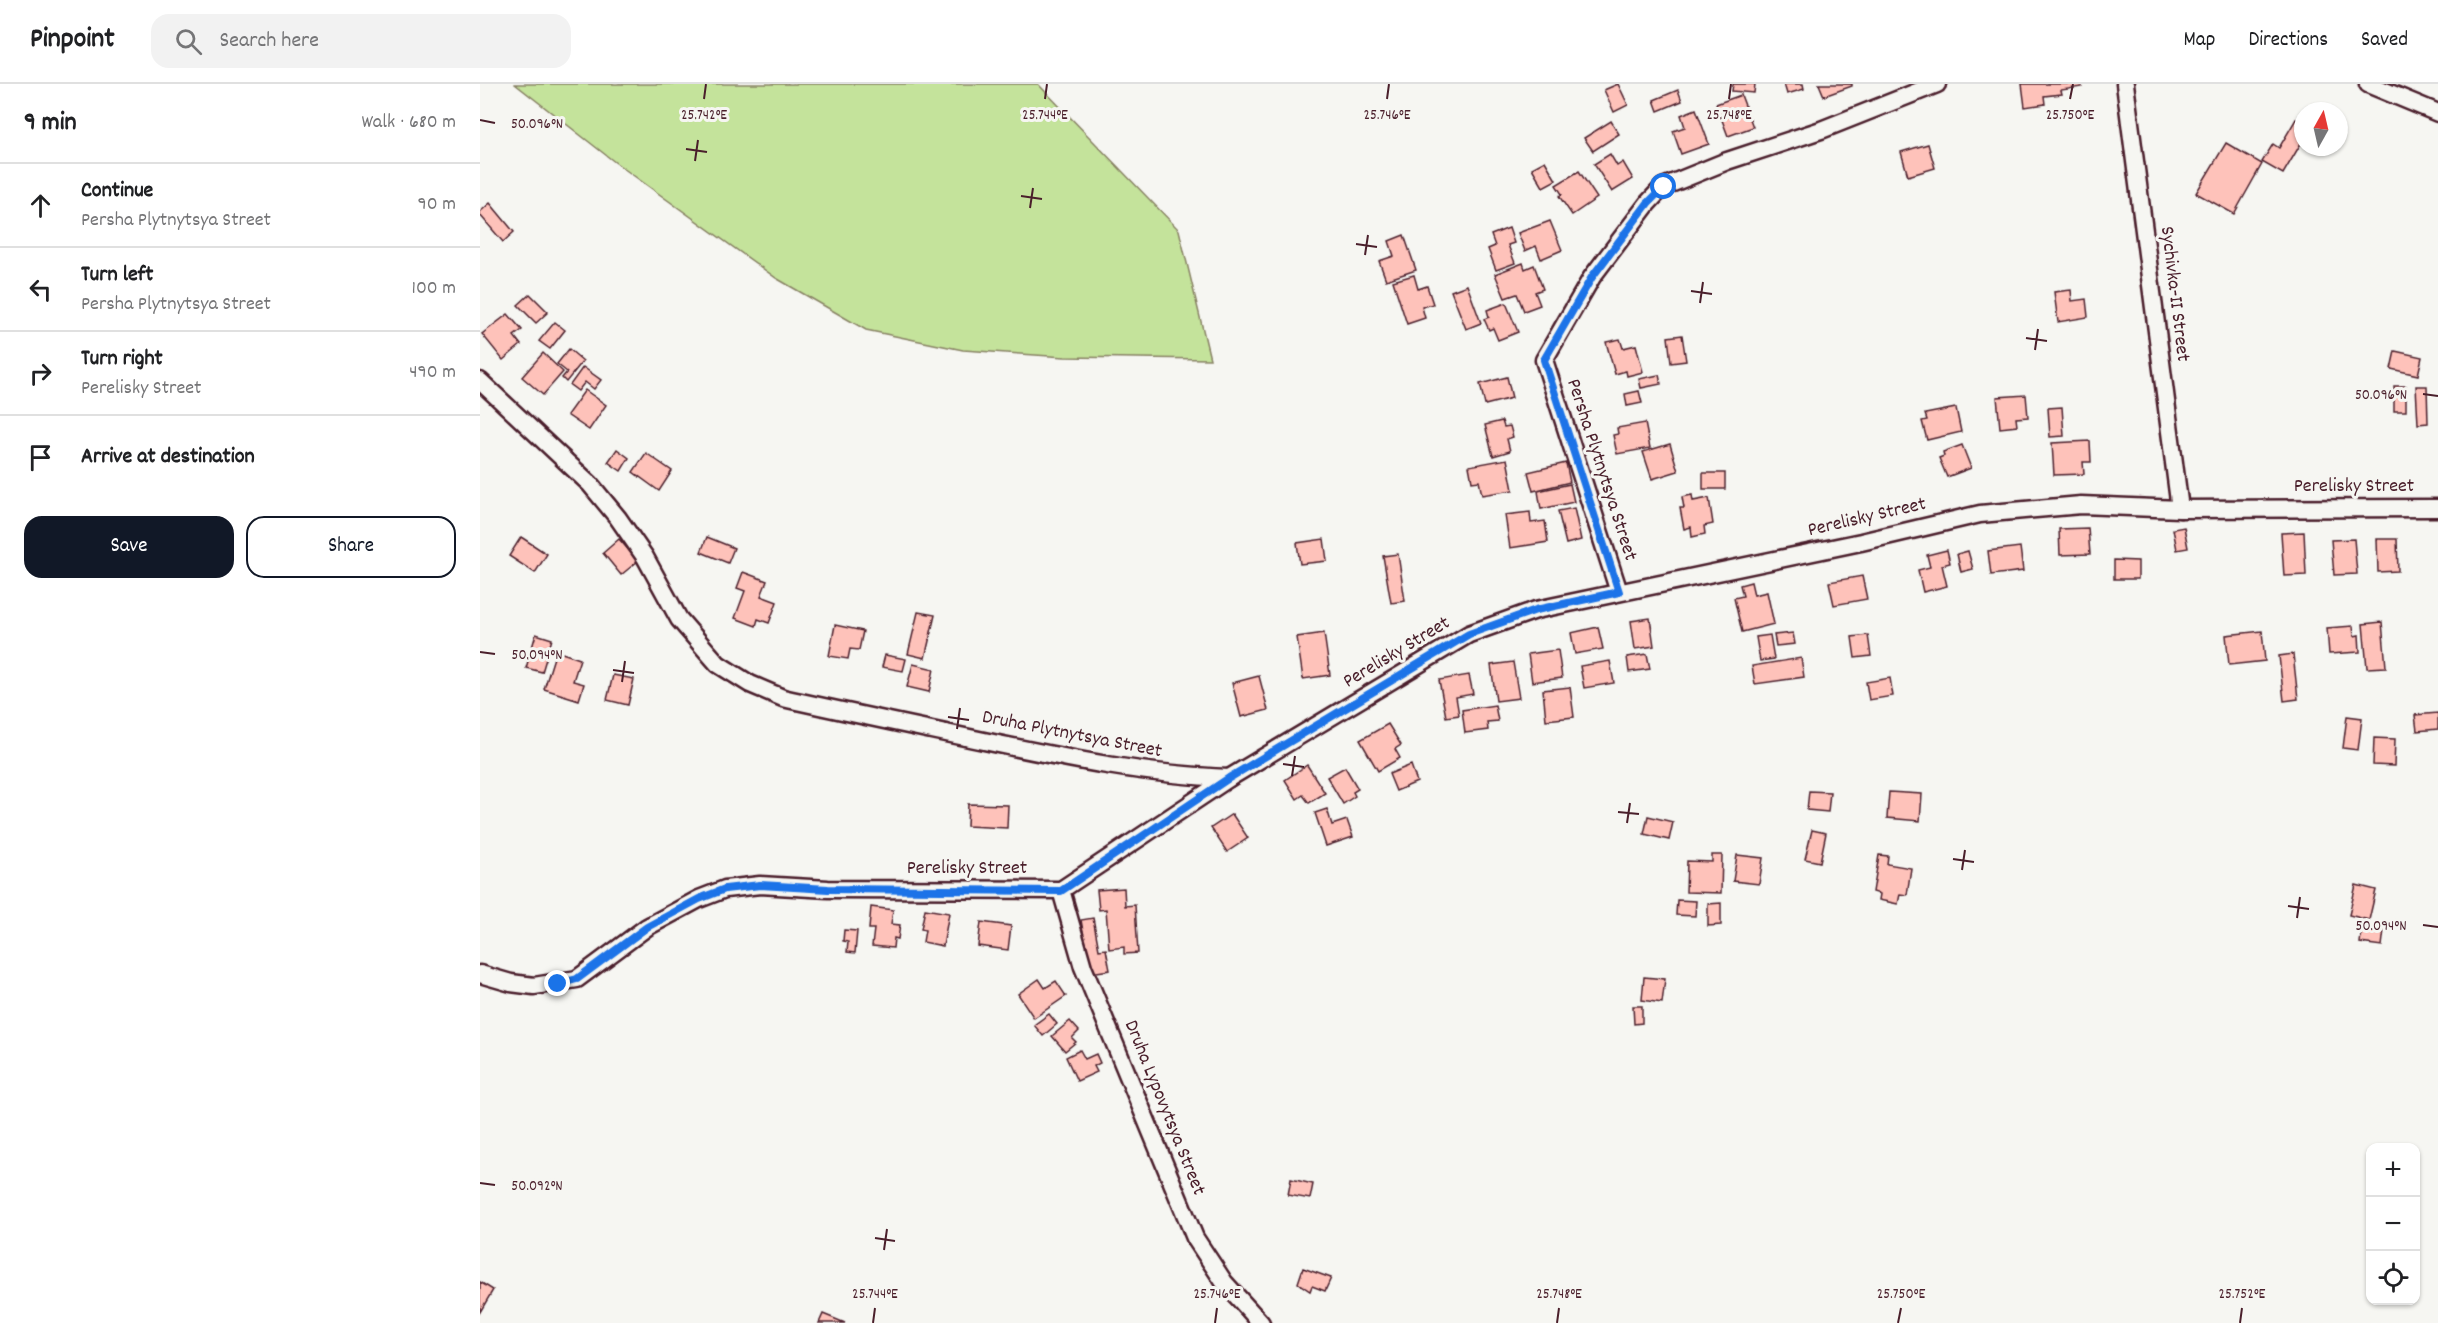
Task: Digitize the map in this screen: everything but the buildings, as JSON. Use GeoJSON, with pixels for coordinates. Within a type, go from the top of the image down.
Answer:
{"type":"FeatureCollection","features":[{"type":"Feature","properties":{"kind":"street","name":"Persha Plytnytsya Street"},"geometry":{"type":"LineString","coordinates":[[1619,592],[1544,360],[1592,277],[1648,203],[1664,187],[1727,161],[1821,130],[1937,84]]}},
{"type":"Feature","properties":{"kind":"street"},"geometry":{"type":"LineString","coordinates":[[2368,84],[2438,113]]}},
{"type":"Feature","properties":{"kind":"street","name":"Sychivka-II Street"},"geometry":{"type":"LineString","coordinates":[[2131,87],[2180,509]]}},
{"type":"Feature","properties":{"kind":"street","name":"Druha Plytnytsya Street"},"geometry":{"type":"LineString","coordinates":[[480,381],[590,484],[618,518],[645,557],[679,619],[718,664],[750,684],[783,698],[1033,751],[1142,771],[1229,778]]}},
{"type":"Feature","properties":{"kind":"street","name":"Perelisky Street"},"geometry":{"type":"LineString","coordinates":[[480,974],[511,983],[534,986],[577,979],[647,927],[699,899],[725,889],[760,885],[828,889],[1061,891],[1229,778],[1469,634],[1536,610],[1861,542],[1980,514],[2081,505],[2180,509],[2438,508]]}},
{"type":"Feature","properties":{"kind":"street","name":"Druha Lypovytsya Street"},"geometry":{"type":"LineString","coordinates":[[1061,891],[1083,968],[1195,1238],[1224,1282],[1261,1323]]}},
{"type":"Feature","properties":{"kind":"green space"},"geometry":{"type":"Polygon","coordinates":[[[515,84],[1038,84],[1179,230],[1210,359],[1065,357],[963,350],[866,330],[776,278],[616,163],[515,84]]]}},
{"type":"Feature","properties":{"kind":"route"},"geometry":{"type":"LineString","coordinates":[[558,984],[577,979],[647,927],[699,899],[725,889],[760,885],[828,889],[1061,891],[1229,778],[1469,634],[1536,610],[1619,592],[1544,360],[1592,277],[1648,203],[1664,187]]}}]}
